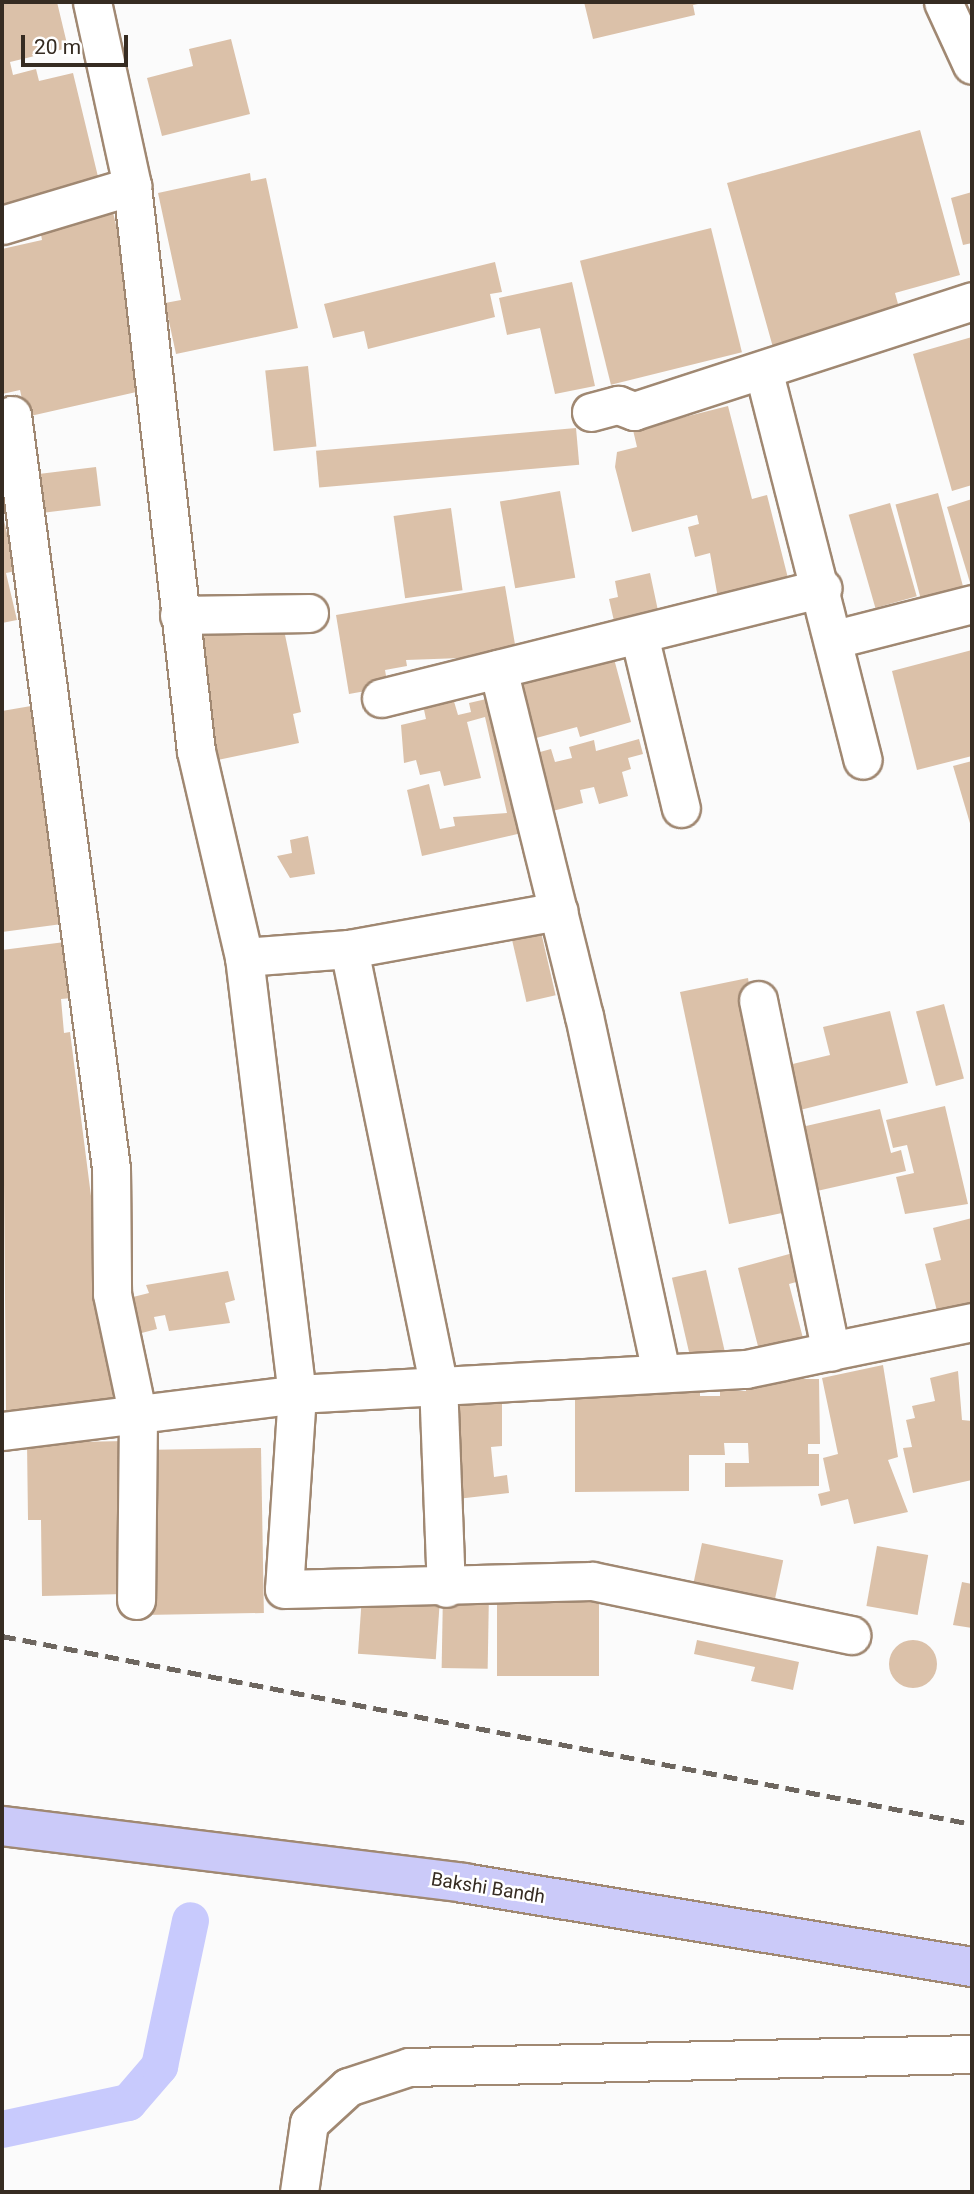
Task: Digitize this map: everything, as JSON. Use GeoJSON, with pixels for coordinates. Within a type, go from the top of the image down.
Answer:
{"type":"FeatureCollection","features":[{"type":"Feature","properties":{"kind":"main road","name":"Bakshi Bandh"},"geometry":{"type":"LineString","coordinates":[[2,1826],[463,1883],[972,1967]]}},
{"type":"Feature","properties":{"kind":"street"},"geometry":{"type":"LineString","coordinates":[[92,2],[132,186],[196,751],[244,957],[297,1394],[284,1589],[446,1588],[592,1581],[851,1635]]}},
{"type":"Feature","properties":{"kind":"street"},"geometry":{"type":"LineString","coordinates":[[943,2],[972,65]]}},
{"type":"Feature","properties":{"kind":"street"},"geometry":{"type":"LineString","coordinates":[[2,225],[132,186]]}},
{"type":"Feature","properties":{"kind":"street"},"geometry":{"type":"LineString","coordinates":[[591,412],[618,405],[634,411],[764,373],[972,301]]}},
{"type":"Feature","properties":{"kind":"street"},"geometry":{"type":"LineString","coordinates":[[764,373],[822,588],[863,760]]}},
{"type":"Feature","properties":{"kind":"street"},"geometry":{"type":"LineString","coordinates":[[12,415],[111,1168],[113,1294],[138,1416],[136,1600]]}},
{"type":"Feature","properties":{"kind":"street"},"geometry":{"type":"LineString","coordinates":[[381,698],[822,588]]}},
{"type":"Feature","properties":{"kind":"street"},"geometry":{"type":"LineString","coordinates":[[835,639],[972,604]]}},
{"type":"Feature","properties":{"kind":"street"},"geometry":{"type":"LineString","coordinates":[[179,615],[309,613]]}},
{"type":"Feature","properties":{"kind":"street"},"geometry":{"type":"LineString","coordinates":[[639,635],[681,808]]}},
{"type":"Feature","properties":{"kind":"street"},"geometry":{"type":"LineString","coordinates":[[498,669],[559,911],[660,1369]]}},
{"type":"Feature","properties":{"kind":"street"},"geometry":{"type":"LineString","coordinates":[[244,957],[349,948],[559,911]]}},
{"type":"Feature","properties":{"kind":"street"},"geometry":{"type":"LineString","coordinates":[[349,948],[438,1382],[446,1588]]}},
{"type":"Feature","properties":{"kind":"street"},"geometry":{"type":"LineString","coordinates":[[758,1000],[831,1350]]}},
{"type":"Feature","properties":{"kind":"street"},"geometry":{"type":"LineString","coordinates":[[2,1431],[297,1394],[438,1382],[660,1369],[746,1369],[972,1322]]}},
{"type":"Feature","properties":{"kind":"street"},"geometry":{"type":"LineString","coordinates":[[299,2192],[309,2123],[348,2087],[408,2067],[972,2054]]}},
{"type":"Feature","properties":{"kind":"building"},"geometry":{"type":"Polygon","coordinates":[[[2,2],[57,2],[68,48],[10,62],[13,75],[36,69],[39,81],[73,73],[100,185],[2,210],[2,2]]]}},
{"type":"Feature","properties":{"kind":"building"},"geometry":{"type":"Polygon","coordinates":[[[584,2],[703,3],[693,5],[695,15],[593,39],[584,2]]]}},
{"type":"Feature","properties":{"kind":"building"},"geometry":{"type":"Polygon","coordinates":[[[231,39],[250,114],[162,136],[147,78],[193,66],[189,49],[231,39]]]}},
{"type":"Feature","properties":{"kind":"building"},"geometry":{"type":"Polygon","coordinates":[[[920,130],[960,275],[895,293],[901,315],[774,351],[727,183],[920,130]]]}},
{"type":"Feature","properties":{"kind":"building"},"geometry":{"type":"Polygon","coordinates":[[[250,173],[251,181],[266,178],[298,328],[176,354],[165,303],[181,300],[158,193],[250,173]]]}},
{"type":"Feature","properties":{"kind":"building"},"geometry":{"type":"Polygon","coordinates":[[[972,192],[972,243],[963,245],[951,198],[972,192]]]}},
{"type":"Feature","properties":{"kind":"building"},"geometry":{"type":"Polygon","coordinates":[[[113,212],[154,388],[26,417],[20,390],[2,394],[2,249],[42,240],[40,229],[113,212]]]}},
{"type":"Feature","properties":{"kind":"building"},"geometry":{"type":"Polygon","coordinates":[[[711,228],[742,352],[611,385],[580,261],[711,228]]]}},
{"type":"Feature","properties":{"kind":"building"},"geometry":{"type":"Polygon","coordinates":[[[495,262],[502,292],[490,294],[495,317],[368,349],[364,331],[333,338],[324,304],[495,262]]]}},
{"type":"Feature","properties":{"kind":"building"},"geometry":{"type":"Polygon","coordinates":[[[572,282],[595,386],[555,394],[540,328],[507,335],[499,298],[572,282]]]}},
{"type":"Feature","properties":{"kind":"building"},"geometry":{"type":"Polygon","coordinates":[[[972,337],[972,485],[952,491],[913,354],[972,337]]]}},
{"type":"Feature","properties":{"kind":"building"},"geometry":{"type":"Polygon","coordinates":[[[308,366],[316,447],[274,451],[265,370],[308,366]]]}},
{"type":"Feature","properties":{"kind":"building"},"geometry":{"type":"Polygon","coordinates":[[[728,406],[752,499],[767,495],[790,586],[719,604],[710,553],[695,557],[688,527],[699,524],[697,515],[632,532],[615,467],[617,452],[637,447],[633,430],[728,406]]]}},
{"type":"Feature","properties":{"kind":"building"},"geometry":{"type":"Polygon","coordinates":[[[576,428],[579,465],[319,488],[316,451],[576,428]]]}},
{"type":"Feature","properties":{"kind":"building"},"geometry":{"type":"Polygon","coordinates":[[[96,467],[101,506],[35,514],[30,475],[96,467]]]}},
{"type":"Feature","properties":{"kind":"building"},"geometry":{"type":"Polygon","coordinates":[[[560,491],[575,578],[515,588],[500,502],[560,491]]]}},
{"type":"Feature","properties":{"kind":"building"},"geometry":{"type":"Polygon","coordinates":[[[938,493],[964,592],[922,603],[895,504],[938,493]]]}},
{"type":"Feature","properties":{"kind":"building"},"geometry":{"type":"Polygon","coordinates":[[[972,499],[972,589],[947,507],[972,499]]]}},
{"type":"Feature","properties":{"kind":"building"},"geometry":{"type":"Polygon","coordinates":[[[890,503],[917,596],[875,608],[849,515],[890,503]]]}},
{"type":"Feature","properties":{"kind":"building"},"geometry":{"type":"Polygon","coordinates":[[[451,508],[463,590],[405,598],[394,516],[451,508]]]}},
{"type":"Feature","properties":{"kind":"building"},"geometry":{"type":"Polygon","coordinates":[[[2,512],[16,571],[6,573],[17,620],[2,623],[2,512]]]}},
{"type":"Feature","properties":{"kind":"building"},"geometry":{"type":"Polygon","coordinates":[[[650,573],[660,620],[616,630],[609,599],[618,597],[615,581],[650,573]]]}},
{"type":"Feature","properties":{"kind":"building"},"geometry":{"type":"Polygon","coordinates":[[[505,586],[517,656],[406,660],[407,666],[385,670],[388,687],[349,694],[336,615],[505,586]]]}},
{"type":"Feature","properties":{"kind":"building"},"geometry":{"type":"Polygon","coordinates":[[[259,625],[261,635],[284,630],[301,712],[293,714],[299,743],[208,762],[179,626],[259,625]]]}},
{"type":"Feature","properties":{"kind":"building"},"geometry":{"type":"Polygon","coordinates":[[[972,650],[972,756],[917,770],[892,671],[972,650]]]}},
{"type":"Feature","properties":{"kind":"building"},"geometry":{"type":"Polygon","coordinates":[[[613,655],[631,722],[580,737],[577,727],[525,741],[507,675],[613,655]]]}},
{"type":"Feature","properties":{"kind":"building"},"geometry":{"type":"Polygon","coordinates":[[[495,697],[526,832],[422,856],[407,790],[429,784],[440,829],[455,826],[453,817],[507,813],[485,717],[467,722],[481,778],[444,786],[440,771],[420,775],[416,760],[404,763],[401,725],[426,719],[423,705],[453,698],[458,715],[471,712],[469,703],[495,697]]]}},
{"type":"Feature","properties":{"kind":"building"},"geometry":{"type":"Polygon","coordinates":[[[31,706],[62,924],[2,932],[2,711],[31,706]]]}},
{"type":"Feature","properties":{"kind":"building"},"geometry":{"type":"Polygon","coordinates":[[[639,739],[643,754],[628,758],[631,769],[622,772],[628,796],[599,804],[594,787],[580,790],[583,803],[545,813],[529,755],[551,749],[555,762],[572,758],[569,747],[594,740],[596,751],[639,739]]]}},
{"type":"Feature","properties":{"kind":"building"},"geometry":{"type":"Polygon","coordinates":[[[972,761],[972,830],[953,766],[972,761]]]}},
{"type":"Feature","properties":{"kind":"building"},"geometry":{"type":"Polygon","coordinates":[[[308,836],[315,874],[290,878],[277,856],[292,853],[290,840],[308,836]]]}},
{"type":"Feature","properties":{"kind":"building"},"geometry":{"type":"Polygon","coordinates":[[[541,932],[556,995],[526,1002],[512,939],[541,932]]]}},
{"type":"Feature","properties":{"kind":"building"},"geometry":{"type":"Polygon","coordinates":[[[65,942],[72,998],[61,999],[64,1033],[70,1032],[117,1399],[6,1413],[2,950],[65,942]]]}},
{"type":"Feature","properties":{"kind":"building"},"geometry":{"type":"Polygon","coordinates":[[[748,978],[782,1213],[729,1224],[680,992],[748,978]]]}},
{"type":"Feature","properties":{"kind":"building"},"geometry":{"type":"Polygon","coordinates":[[[944,1004],[964,1078],[936,1086],[916,1012],[944,1004]]]}},
{"type":"Feature","properties":{"kind":"building"},"geometry":{"type":"Polygon","coordinates":[[[890,1011],[908,1083],[788,1113],[776,1068],[830,1055],[823,1027],[890,1011]]]}},
{"type":"Feature","properties":{"kind":"building"},"geometry":{"type":"Polygon","coordinates":[[[945,1106],[968,1204],[905,1214],[896,1177],[914,1173],[907,1145],[893,1148],[886,1120],[945,1106]]]}},
{"type":"Feature","properties":{"kind":"building"},"geometry":{"type":"Polygon","coordinates":[[[880,1109],[891,1153],[901,1150],[906,1171],[808,1193],[793,1129],[880,1109]]]}},
{"type":"Feature","properties":{"kind":"building"},"geometry":{"type":"Polygon","coordinates":[[[972,1218],[972,1313],[937,1311],[925,1264],[941,1260],[933,1228],[972,1218]]]}},
{"type":"Feature","properties":{"kind":"building"},"geometry":{"type":"Polygon","coordinates":[[[793,1253],[800,1281],[789,1284],[805,1346],[761,1358],[738,1268],[793,1253]]]}},
{"type":"Feature","properties":{"kind":"building"},"geometry":{"type":"Polygon","coordinates":[[[706,1270],[726,1358],[692,1366],[672,1278],[706,1270]]]}},
{"type":"Feature","properties":{"kind":"building"},"geometry":{"type":"Polygon","coordinates":[[[228,1271],[235,1300],[225,1303],[230,1323],[169,1331],[165,1315],[154,1317],[157,1329],[130,1336],[121,1300],[149,1293],[146,1285],[228,1271]]]}},
{"type":"Feature","properties":{"kind":"building"},"geometry":{"type":"Polygon","coordinates":[[[883,1365],[898,1457],[888,1460],[908,1512],[854,1524],[848,1499],[821,1506],[818,1494],[830,1491],[823,1458],[838,1454],[822,1378],[883,1365]]]}},
{"type":"Feature","properties":{"kind":"building"},"geometry":{"type":"Polygon","coordinates":[[[958,1371],[962,1420],[972,1421],[972,1480],[913,1493],[903,1448],[912,1447],[906,1420],[915,1418],[912,1406],[935,1401],[930,1378],[958,1371]]]}},
{"type":"Feature","properties":{"kind":"building"},"geometry":{"type":"Polygon","coordinates":[[[746,1379],[819,1379],[820,1444],[808,1444],[808,1454],[819,1454],[819,1486],[725,1487],[725,1463],[749,1463],[748,1443],[724,1443],[725,1455],[689,1455],[689,1491],[575,1492],[575,1380],[700,1380],[700,1396],[720,1396],[720,1381],[732,1381],[732,1391],[746,1391],[746,1379]]]}},
{"type":"Feature","properties":{"kind":"building"},"geometry":{"type":"Polygon","coordinates":[[[502,1388],[502,1446],[491,1447],[494,1477],[507,1475],[509,1493],[457,1499],[444,1396],[502,1388]]]}},
{"type":"Feature","properties":{"kind":"building"},"geometry":{"type":"Polygon","coordinates":[[[125,1441],[125,1594],[42,1596],[41,1520],[28,1520],[27,1443],[125,1441]]]}},
{"type":"Feature","properties":{"kind":"building"},"geometry":{"type":"Polygon","coordinates":[[[261,1448],[264,1613],[144,1615],[141,1450],[261,1448]]]}},
{"type":"Feature","properties":{"kind":"building"},"geometry":{"type":"Polygon","coordinates":[[[702,1543],[783,1560],[773,1606],[692,1589],[702,1543]]]}},
{"type":"Feature","properties":{"kind":"building"},"geometry":{"type":"Polygon","coordinates":[[[877,1546],[928,1555],[918,1615],[866,1606],[877,1546]]]}},
{"type":"Feature","properties":{"kind":"building"},"geometry":{"type":"Polygon","coordinates":[[[962,1582],[972,1584],[972,1628],[953,1625],[962,1582]]]}},
{"type":"Feature","properties":{"kind":"building"},"geometry":{"type":"Polygon","coordinates":[[[443,1591],[489,1592],[488,1669],[442,1668],[443,1591]]]}},
{"type":"Feature","properties":{"kind":"building"},"geometry":{"type":"Polygon","coordinates":[[[497,1593],[599,1593],[599,1676],[497,1676],[497,1593]]]}},
{"type":"Feature","properties":{"kind":"building"},"geometry":{"type":"Polygon","coordinates":[[[362,1596],[440,1601],[436,1659],[358,1654],[362,1596]]]}},
{"type":"Feature","properties":{"kind":"building"},"geometry":{"type":"Polygon","coordinates":[[[697,1640],[799,1662],[793,1690],[751,1681],[755,1667],[694,1654],[697,1640]]]}},
{"type":"Feature","properties":{"kind":"building"},"geometry":{"type":"Polygon","coordinates":[[[913,1640],[930,1647],[937,1664],[930,1681],[913,1688],[896,1681],[889,1664],[896,1647],[913,1640]]]}},
{"type":"Feature","properties":{"kind":"waterway"},"geometry":{"type":"LineString","coordinates":[[2,2129],[128,2102],[159,2066],[190,1920]]}},
{"type":"Feature","properties":{"kind":"railway"},"geometry":{"type":"LineString","coordinates":[[2,1636],[972,1824]]}}]}
